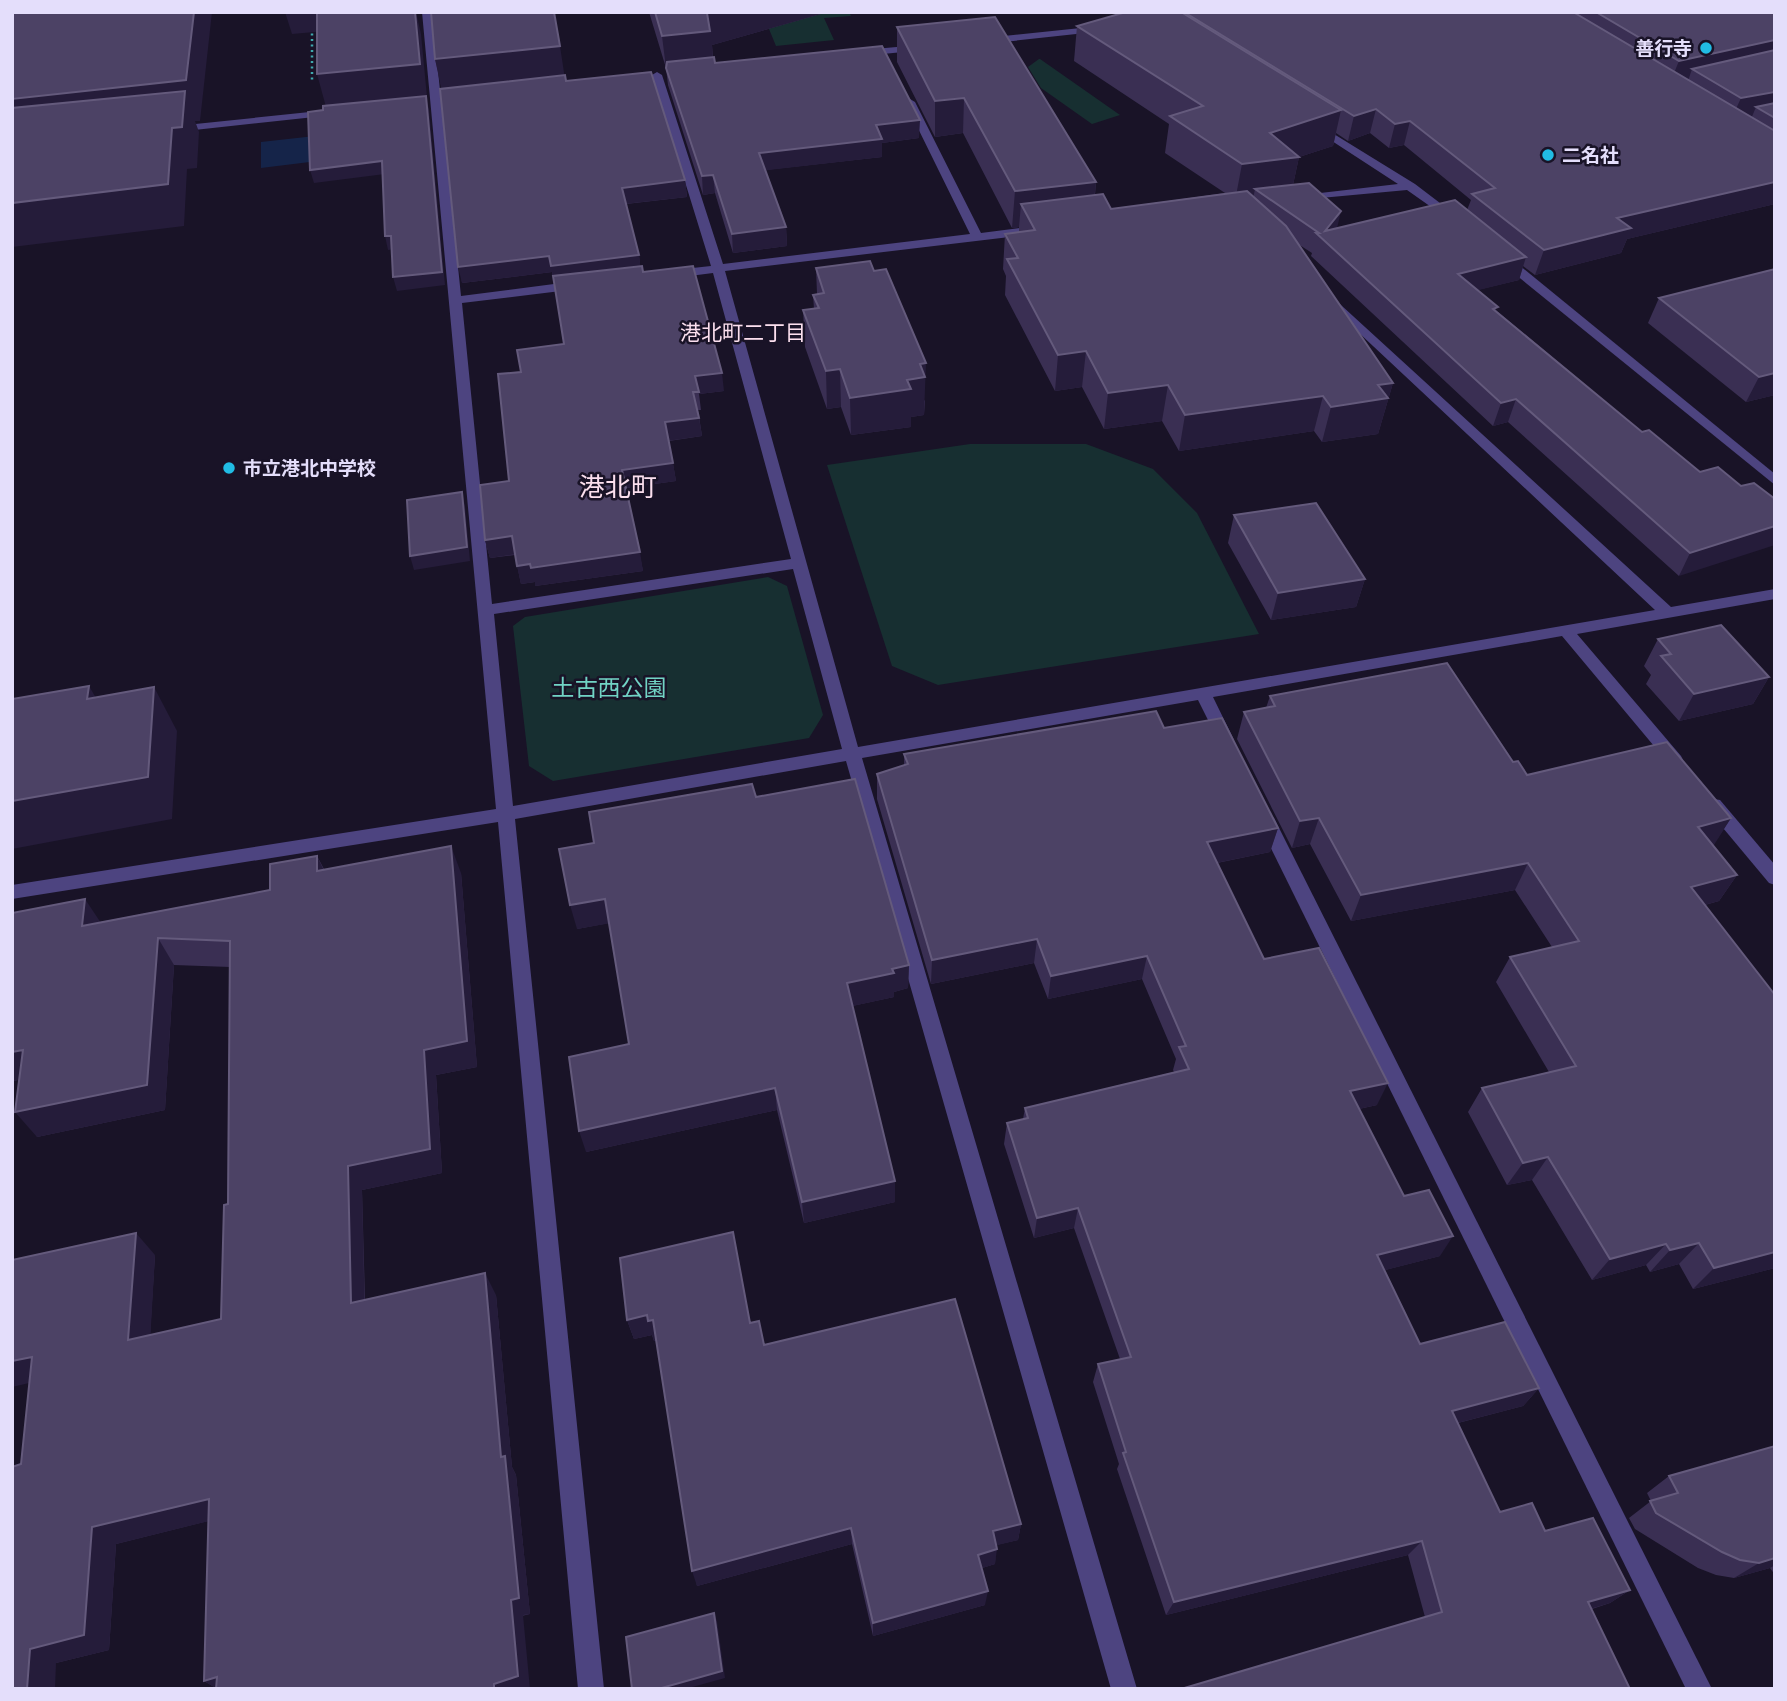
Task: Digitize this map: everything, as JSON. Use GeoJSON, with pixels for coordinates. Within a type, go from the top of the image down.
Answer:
{"type":"FeatureCollection","features":[{"type":"Feature","properties":{"kind":"street"},"geometry":{"type":"LineString","coordinates":[[427,12],[591,1689]]}},
{"type":"Feature","properties":{"kind":"street"},"geometry":{"type":"LineString","coordinates":[[979,41],[1110,27]]}},
{"type":"Feature","properties":{"kind":"street"},"geometry":{"type":"LineString","coordinates":[[844,55],[925,47]]}},
{"type":"Feature","properties":{"kind":"street"},"geometry":{"type":"LineString","coordinates":[[884,51],[891,64]]}},
{"type":"Feature","properties":{"kind":"street"},"geometry":{"type":"LineString","coordinates":[[659,75],[718,269],[852,754],[1124,1689]]}},
{"type":"Feature","properties":{"kind":"street"},"geometry":{"type":"LineString","coordinates":[[903,88],[976,237]]}},
{"type":"Feature","properties":{"kind":"street"},"geometry":{"type":"LineString","coordinates":[[162,130],[339,112]]}},
{"type":"Feature","properties":{"kind":"street"},"geometry":{"type":"LineString","coordinates":[[1302,118],[1410,186],[1466,228]]}},
{"type":"Feature","properties":{"kind":"street"},"geometry":{"type":"LineString","coordinates":[[1286,200],[1410,186]]}},
{"type":"Feature","properties":{"kind":"street"},"geometry":{"type":"LineString","coordinates":[[663,275],[1056,228]]}},
{"type":"Feature","properties":{"kind":"street"},"geometry":{"type":"LineString","coordinates":[[1498,254],[1775,481]]}},
{"type":"Feature","properties":{"kind":"street"},"geometry":{"type":"LineString","coordinates":[[455,300],[593,284]]}},
{"type":"Feature","properties":{"kind":"street"},"geometry":{"type":"LineString","coordinates":[[1322,291],[1668,613]]}},
{"type":"Feature","properties":{"kind":"street"},"geometry":{"type":"LineString","coordinates":[[485,610],[800,563]]}},
{"type":"Feature","properties":{"kind":"street"},"geometry":{"type":"LineString","coordinates":[[12,892],[505,814],[1775,594]]}},
{"type":"Feature","properties":{"kind":"street"},"geometry":{"type":"LineString","coordinates":[[1566,631],[1689,776]]}},
{"type":"Feature","properties":{"kind":"street"},"geometry":{"type":"LineString","coordinates":[[1203,694],[1234,756]]}},
{"type":"Feature","properties":{"kind":"street"},"geometry":{"type":"LineString","coordinates":[[1706,797],[1775,878]]}},
{"type":"Feature","properties":{"kind":"street"},"geometry":{"type":"LineString","coordinates":[[1258,806],[1699,1689]]}},
{"type":"Feature","properties":{"kind":"path"},"geometry":{"type":"LineString","coordinates":[[312,25],[312,115]]}},
{"type":"Feature","properties":{"kind":"green space"},"geometry":{"type":"Polygon","coordinates":[[[762,12],[849,12],[851,16],[824,18],[834,40],[776,46],[762,12]]]}},
{"type":"Feature","properties":{"kind":"green space"},"geometry":{"type":"Polygon","coordinates":[[[1039,59],[1120,115],[1092,124],[1041,88],[1028,67],[1039,59]]]}},
{"type":"Feature","properties":{"kind":"green space"},"geometry":{"type":"Polygon","coordinates":[[[970,444],[1086,444],[1153,469],[1197,513],[1259,634],[938,685],[892,666],[827,465],[970,444]]]}},
{"type":"Feature","properties":{"kind":"green space","name":"土古西公園"},"geometry":{"type":"Polygon","coordinates":[[[768,577],[787,586],[823,715],[809,738],[553,781],[529,766],[513,626],[525,617],[768,577]]]}},
{"type":"Feature","properties":{"kind":"water"},"geometry":{"type":"Polygon","coordinates":[[[396,127],[399,151],[261,168],[261,142],[396,127]]]}},
{"type":"Feature","properties":{"kind":"building"},"geometry":{"type":"Polygon","coordinates":[[[12,12],[194,12],[186,80],[12,99],[12,12]]]}},
{"type":"Feature","properties":{"kind":"building"},"geometry":{"type":"Polygon","coordinates":[[[317,12],[415,12],[420,64],[317,74],[317,12]]]}},
{"type":"Feature","properties":{"kind":"building"},"geometry":{"type":"Polygon","coordinates":[[[431,12],[554,12],[560,46],[435,59],[431,12]]]}},
{"type":"Feature","properties":{"kind":"building"},"geometry":{"type":"Polygon","coordinates":[[[655,12],[710,12],[707,13],[710,31],[662,36],[655,12]]]}},
{"type":"Feature","properties":{"kind":"building"},"geometry":{"type":"Polygon","coordinates":[[[1126,12],[1181,12],[1341,110],[1270,133],[1299,157],[1242,164],[1170,116],[1203,106],[1077,26],[1126,12]]]}},
{"type":"Feature","properties":{"kind":"building"},"geometry":{"type":"Polygon","coordinates":[[[1184,12],[1573,12],[1775,131],[1775,182],[1617,218],[1631,228],[1544,250],[1472,194],[1495,188],[1410,121],[1395,124],[1376,109],[1354,116],[1184,12]]]}},
{"type":"Feature","properties":{"kind":"building"},"geometry":{"type":"Polygon","coordinates":[[[1596,12],[1775,12],[1775,40],[1679,61],[1596,12]]]}},
{"type":"Feature","properties":{"kind":"building"},"geometry":{"type":"Polygon","coordinates":[[[995,17],[1096,182],[1015,191],[964,98],[935,101],[897,27],[995,17]]]}},
{"type":"Feature","properties":{"kind":"building"},"geometry":{"type":"Polygon","coordinates":[[[882,46],[920,120],[876,125],[882,139],[759,153],[786,227],[732,234],[713,175],[702,176],[666,68],[667,62],[714,57],[715,63],[882,46]]]}},
{"type":"Feature","properties":{"kind":"building"},"geometry":{"type":"Polygon","coordinates":[[[1775,50],[1775,92],[1741,98],[1692,69],[1775,50]]]}},
{"type":"Feature","properties":{"kind":"building"},"geometry":{"type":"Polygon","coordinates":[[[651,72],[685,180],[622,188],[639,255],[551,266],[549,256],[458,267],[440,89],[565,75],[566,81],[651,72]]]}},
{"type":"Feature","properties":{"kind":"building"},"geometry":{"type":"Polygon","coordinates":[[[185,91],[182,127],[172,128],[168,184],[12,203],[12,108],[185,91]]]}},
{"type":"Feature","properties":{"kind":"building"},"geometry":{"type":"Polygon","coordinates":[[[426,96],[442,272],[393,277],[391,236],[385,236],[382,161],[310,170],[308,112],[323,110],[323,106],[426,96]]]}},
{"type":"Feature","properties":{"kind":"building"},"geometry":{"type":"Polygon","coordinates":[[[1775,103],[1775,118],[1756,107],[1775,103]]]}},
{"type":"Feature","properties":{"kind":"building"},"geometry":{"type":"Polygon","coordinates":[[[1309,183],[1341,211],[1325,231],[1455,200],[1526,257],[1458,274],[1498,307],[1493,309],[1642,432],[1649,430],[1700,472],[1718,467],[1741,486],[1754,483],[1775,499],[1775,526],[1690,553],[1516,399],[1501,403],[1316,233],[1319,233],[1255,189],[1309,183]]]}},
{"type":"Feature","properties":{"kind":"building"},"geometry":{"type":"Polygon","coordinates":[[[1247,191],[1286,226],[1393,383],[1378,385],[1388,398],[1331,407],[1323,396],[1185,415],[1168,385],[1108,393],[1086,351],[1058,355],[1007,259],[1018,258],[1005,234],[1035,230],[1021,204],[1103,194],[1111,209],[1247,191]]]}},
{"type":"Feature","properties":{"kind":"building"},"geometry":{"type":"Polygon","coordinates":[[[870,261],[874,271],[886,269],[926,363],[920,364],[925,377],[907,380],[911,389],[850,398],[840,369],[826,371],[803,310],[819,308],[813,295],[824,293],[816,268],[870,261]]]}},
{"type":"Feature","properties":{"kind":"building"},"geometry":{"type":"Polygon","coordinates":[[[642,266],[643,272],[693,266],[722,373],[695,376],[699,392],[693,392],[699,418],[665,422],[673,463],[622,470],[640,552],[531,568],[530,564],[517,566],[512,536],[485,540],[480,485],[509,481],[498,374],[521,372],[517,350],[564,344],[553,276],[642,266]]]}},
{"type":"Feature","properties":{"kind":"building"},"geometry":{"type":"Polygon","coordinates":[[[1775,269],[1775,373],[1759,377],[1659,298],[1775,269]]]}},
{"type":"Feature","properties":{"kind":"building"},"geometry":{"type":"Polygon","coordinates":[[[462,492],[467,547],[410,556],[407,500],[462,492]]]}},
{"type":"Feature","properties":{"kind":"building"},"geometry":{"type":"Polygon","coordinates":[[[1316,503],[1365,579],[1278,593],[1234,515],[1316,503]]]}},
{"type":"Feature","properties":{"kind":"building"},"geometry":{"type":"Polygon","coordinates":[[[1721,625],[1769,677],[1694,694],[1661,656],[1671,654],[1658,639],[1721,625]]]}},
{"type":"Feature","properties":{"kind":"building"},"geometry":{"type":"Polygon","coordinates":[[[1447,663],[1513,762],[1518,761],[1527,775],[1667,742],[1731,818],[1698,827],[1737,875],[1691,887],[1775,995],[1775,1252],[1714,1268],[1699,1243],[1670,1250],[1666,1244],[1610,1259],[1548,1157],[1523,1163],[1482,1088],[1576,1066],[1510,957],[1579,941],[1528,863],[1361,895],[1319,818],[1300,821],[1244,712],[1275,706],[1270,696],[1447,663]]]}},
{"type":"Feature","properties":{"kind":"building"},"geometry":{"type":"Polygon","coordinates":[[[89,686],[87,699],[154,687],[148,777],[12,801],[12,699],[89,686]]]}},
{"type":"Feature","properties":{"kind":"building"},"geometry":{"type":"Polygon","coordinates":[[[1156,711],[1164,728],[1222,718],[1278,828],[1207,842],[1264,959],[1319,948],[1388,1083],[1350,1091],[1404,1196],[1429,1190],[1453,1236],[1377,1255],[1420,1344],[1505,1322],[1539,1388],[1452,1411],[1500,1512],[1532,1503],[1545,1531],[1593,1518],[1630,1590],[1588,1602],[1630,1689],[1181,1689],[1442,1612],[1422,1541],[1174,1602],[1123,1453],[1126,1452],[1098,1364],[1131,1357],[1078,1208],[1037,1218],[1007,1123],[1028,1118],[1025,1108],[1189,1069],[1179,1047],[1186,1046],[1147,956],[1051,976],[1037,939],[932,960],[877,774],[908,764],[904,754],[1156,711]]]}},
{"type":"Feature","properties":{"kind":"building"},"geometry":{"type":"Polygon","coordinates":[[[855,779],[909,965],[892,969],[894,973],[847,983],[895,1181],[802,1202],[775,1088],[579,1131],[569,1057],[629,1044],[605,899],[570,905],[559,849],[594,843],[589,812],[752,784],[756,797],[855,779]]]}},
{"type":"Feature","properties":{"kind":"building"},"geometry":{"type":"Polygon","coordinates":[[[451,846],[467,1041],[424,1050],[430,1149],[348,1166],[351,1303],[485,1273],[501,1457],[505,1456],[519,1598],[511,1600],[518,1676],[494,1684],[494,1689],[216,1689],[217,1677],[204,1681],[209,1499],[92,1527],[84,1635],[30,1649],[27,1689],[12,1689],[12,1467],[21,1464],[32,1357],[12,1361],[12,1260],[136,1233],[128,1340],[221,1319],[224,1205],[228,1204],[230,941],[158,938],[147,1085],[15,1112],[23,1050],[12,1052],[12,913],[85,899],[82,926],[270,890],[270,864],[317,856],[317,871],[451,846]]]}},
{"type":"Feature","properties":{"kind":"building"},"geometry":{"type":"Polygon","coordinates":[[[733,1232],[750,1323],[759,1321],[764,1345],[955,1299],[1021,1524],[993,1531],[997,1549],[978,1555],[988,1591],[873,1623],[851,1528],[692,1571],[653,1320],[648,1321],[647,1315],[627,1320],[620,1258],[733,1232]]]}},
{"type":"Feature","properties":{"kind":"building"},"geometry":{"type":"Polygon","coordinates":[[[1775,1446],[1775,1558],[1759,1563],[1740,1560],[1722,1552],[1656,1513],[1650,1501],[1678,1493],[1669,1476],[1775,1446]]]}},
{"type":"Feature","properties":{"kind":"building"},"geometry":{"type":"Polygon","coordinates":[[[714,1613],[722,1671],[658,1689],[632,1689],[626,1637],[714,1613]]]}},
{"type":"Feature","properties":{"kind":"place","name":"善行寺"},"geometry":{"type":"Point","coordinates":[1706,48]}},
{"type":"Feature","properties":{"kind":"place","name":"二名社"},"geometry":{"type":"Point","coordinates":[1548,155]}},
{"type":"Feature","properties":{"kind":"place","name":"市立港北中学校"},"geometry":{"type":"Point","coordinates":[229,468]}},
{"type":"Feature","properties":{"kind":"district","name":"港北町二丁目"},"geometry":{"type":"Point","coordinates":[743,332]}},
{"type":"Feature","properties":{"kind":"district","name":"港北町"},"geometry":{"type":"Point","coordinates":[618,487]}}]}
